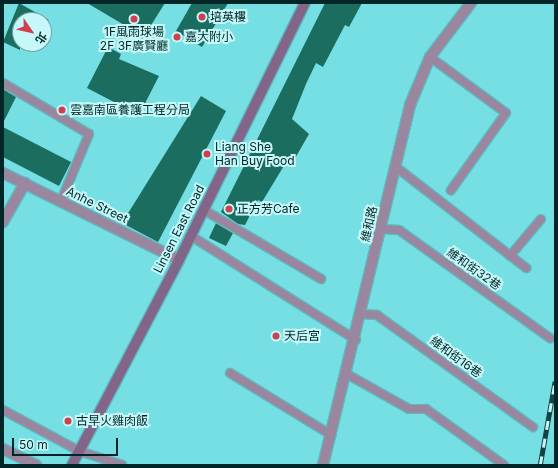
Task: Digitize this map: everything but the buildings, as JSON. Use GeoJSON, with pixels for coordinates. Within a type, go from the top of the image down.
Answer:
{"type":"FeatureCollection","features":[{"type":"Feature","properties":{"kind":"main road","name":"Linsen East Road"},"geometry":{"type":"LineString","coordinates":[[72,465],[179,260],[305,3]]}},
{"type":"Feature","properties":{"kind":"street","name":"維和路"},"geometry":{"type":"LineString","coordinates":[[323,465],[346,372],[356,340],[410,105],[430,57],[471,3]]}},
{"type":"Feature","properties":{"kind":"street","name":"Anhe Street"},"geometry":{"type":"LineString","coordinates":[[3,173],[179,260]]}},
{"type":"Feature","properties":{"kind":"street"},"geometry":{"type":"LineString","coordinates":[[3,222],[25,183]]}},
{"type":"Feature","properties":{"kind":"street"},"geometry":{"type":"LineString","coordinates":[[3,449],[36,465]]}},
{"type":"Feature","properties":{"kind":"lane"},"geometry":{"type":"LineString","coordinates":[[430,57],[506,113],[451,190]]}},
{"type":"Feature","properties":{"kind":"lane"},"geometry":{"type":"LineString","coordinates":[[3,83],[90,134],[61,202]]}},
{"type":"Feature","properties":{"kind":"lane"},"geometry":{"type":"LineString","coordinates":[[396,167],[526,268]]}},
{"type":"Feature","properties":{"kind":"lane"},"geometry":{"type":"LineString","coordinates":[[204,210],[321,279]]}},
{"type":"Feature","properties":{"kind":"lane"},"geometry":{"type":"LineString","coordinates":[[510,256],[541,219]]}},
{"type":"Feature","properties":{"kind":"lane","name":"維和街32巷"},"geometry":{"type":"LineString","coordinates":[[381,229],[399,230],[550,338]]}},
{"type":"Feature","properties":{"kind":"lane"},"geometry":{"type":"LineString","coordinates":[[191,236],[356,340]]}},
{"type":"Feature","properties":{"kind":"lane","name":"維和街16巷"},"geometry":{"type":"LineString","coordinates":[[362,314],[377,315],[533,427]]}},
{"type":"Feature","properties":{"kind":"lane"},"geometry":{"type":"LineString","coordinates":[[346,372],[409,409],[426,409],[504,465]]}},
{"type":"Feature","properties":{"kind":"lane"},"geometry":{"type":"LineString","coordinates":[[230,373],[330,435]]}},
{"type":"Feature","properties":{"kind":"lane"},"geometry":{"type":"LineString","coordinates":[[3,410],[79,451],[122,465]]}},
{"type":"Feature","properties":{"kind":"railway"},"geometry":{"type":"LineString","coordinates":[[540,465],[555,381]]}},
{"type":"Feature","properties":{"kind":"place","name":"培英樓"},"geometry":{"type":"Point","coordinates":[202,17]}},
{"type":"Feature","properties":{"kind":"place","name":"1F風雨球場 2F 3F廣賢廳"},"geometry":{"type":"Point","coordinates":[134,19]}},
{"type":"Feature","properties":{"kind":"place","name":"嘉大附小"},"geometry":{"type":"Point","coordinates":[177,37]}},
{"type":"Feature","properties":{"kind":"place","name":"雲嘉南區養護工程分局"},"geometry":{"type":"Point","coordinates":[62,110]}},
{"type":"Feature","properties":{"kind":"place","name":"Liang She Han Buy Food"},"geometry":{"type":"Point","coordinates":[207,154]}},
{"type":"Feature","properties":{"kind":"place","name":"正方芳Cafe"},"geometry":{"type":"Point","coordinates":[229,209]}},
{"type":"Feature","properties":{"kind":"place","name":"天后宮"},"geometry":{"type":"Point","coordinates":[276,336]}},
{"type":"Feature","properties":{"kind":"place","name":"古早火雞肉飯"},"geometry":{"type":"Point","coordinates":[68,421]}}]}
